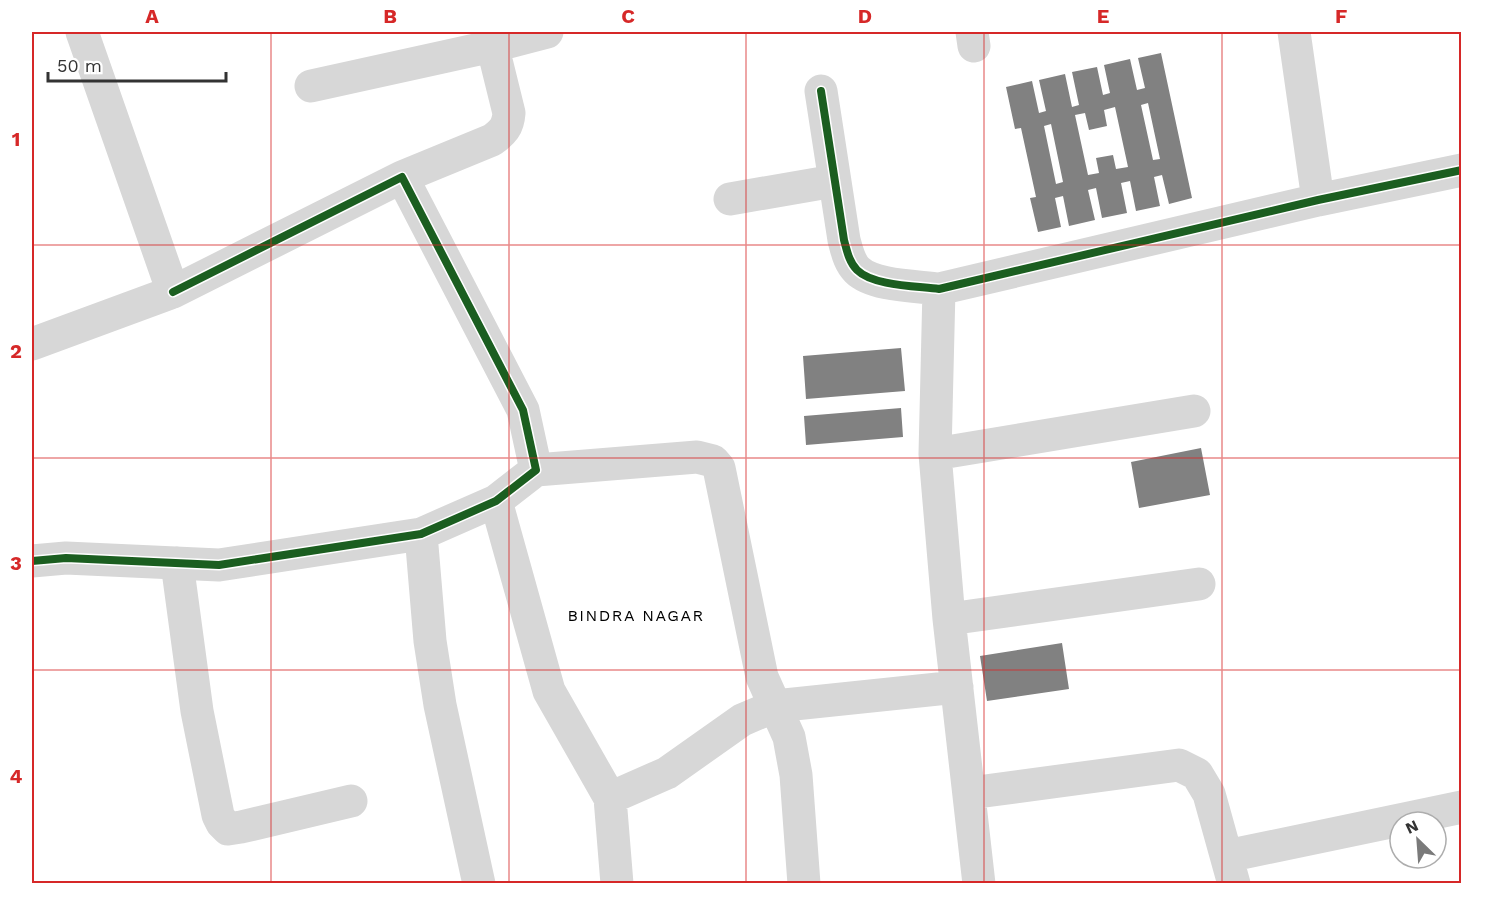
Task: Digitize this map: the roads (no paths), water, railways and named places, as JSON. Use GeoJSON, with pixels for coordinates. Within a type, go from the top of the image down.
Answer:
{"type":"FeatureCollection","features":[{"type":"Feature","properties":{"kind":"street"},"geometry":{"type":"LineString","coordinates":[[82,32],[173,292]]}},
{"type":"Feature","properties":{"kind":"street"},"geometry":{"type":"LineString","coordinates":[[311,86],[491,39],[547,32]]}},
{"type":"Feature","properties":{"kind":"street"},"geometry":{"type":"LineString","coordinates":[[1293,32],[1318,200]]}},
{"type":"Feature","properties":{"kind":"street"},"geometry":{"type":"LineString","coordinates":[[32,344],[173,292],[402,177],[492,140],[508,124],[509,113],[491,39]]}},
{"type":"Feature","properties":{"kind":"street"},"geometry":{"type":"LineString","coordinates":[[821,91],[848,258],[858,271],[875,280],[939,289],[1318,200],[1461,170]]}},
{"type":"Feature","properties":{"kind":"street"},"geometry":{"type":"LineString","coordinates":[[402,177],[523,410],[537,470]]}},
{"type":"Feature","properties":{"kind":"street"},"geometry":{"type":"LineString","coordinates":[[730,199],[834,181]]}},
{"type":"Feature","properties":{"kind":"street"},"geometry":{"type":"LineString","coordinates":[[939,289],[935,454],[949,619],[979,884]]}},
{"type":"Feature","properties":{"kind":"street"},"geometry":{"type":"LineString","coordinates":[[935,454],[1194,411]]}},
{"type":"Feature","properties":{"kind":"street"},"geometry":{"type":"LineString","coordinates":[[32,561],[66,558],[219,565],[421,534],[496,501],[537,470],[697,457],[713,461],[722,476],[762,676],[789,737],[796,775],[804,884]]}},
{"type":"Feature","properties":{"kind":"street"},"geometry":{"type":"LineString","coordinates":[[496,501],[549,691],[610,798],[617,884]]}},
{"type":"Feature","properties":{"kind":"street"},"geometry":{"type":"LineString","coordinates":[[421,534],[430,641],[440,705],[479,884]]}},
{"type":"Feature","properties":{"kind":"street"},"geometry":{"type":"LineString","coordinates":[[177,563],[197,711],[218,815],[222,823],[228,829],[241,827],[351,801]]}},
{"type":"Feature","properties":{"kind":"street"},"geometry":{"type":"LineString","coordinates":[[949,619],[1199,584]]}},
{"type":"Feature","properties":{"kind":"street"},"geometry":{"type":"LineString","coordinates":[[610,798],[667,773],[742,720],[775,705],[957,687]]}},
{"type":"Feature","properties":{"kind":"street"},"geometry":{"type":"LineString","coordinates":[[970,793],[1179,765],[1197,774],[1209,794],[1231,870],[1461,807]]}},
{"type":"Feature","properties":{"kind":"district","name":"BINDRA NAGAR"},"geometry":{"type":"Point","coordinates":[636,615]}}]}
